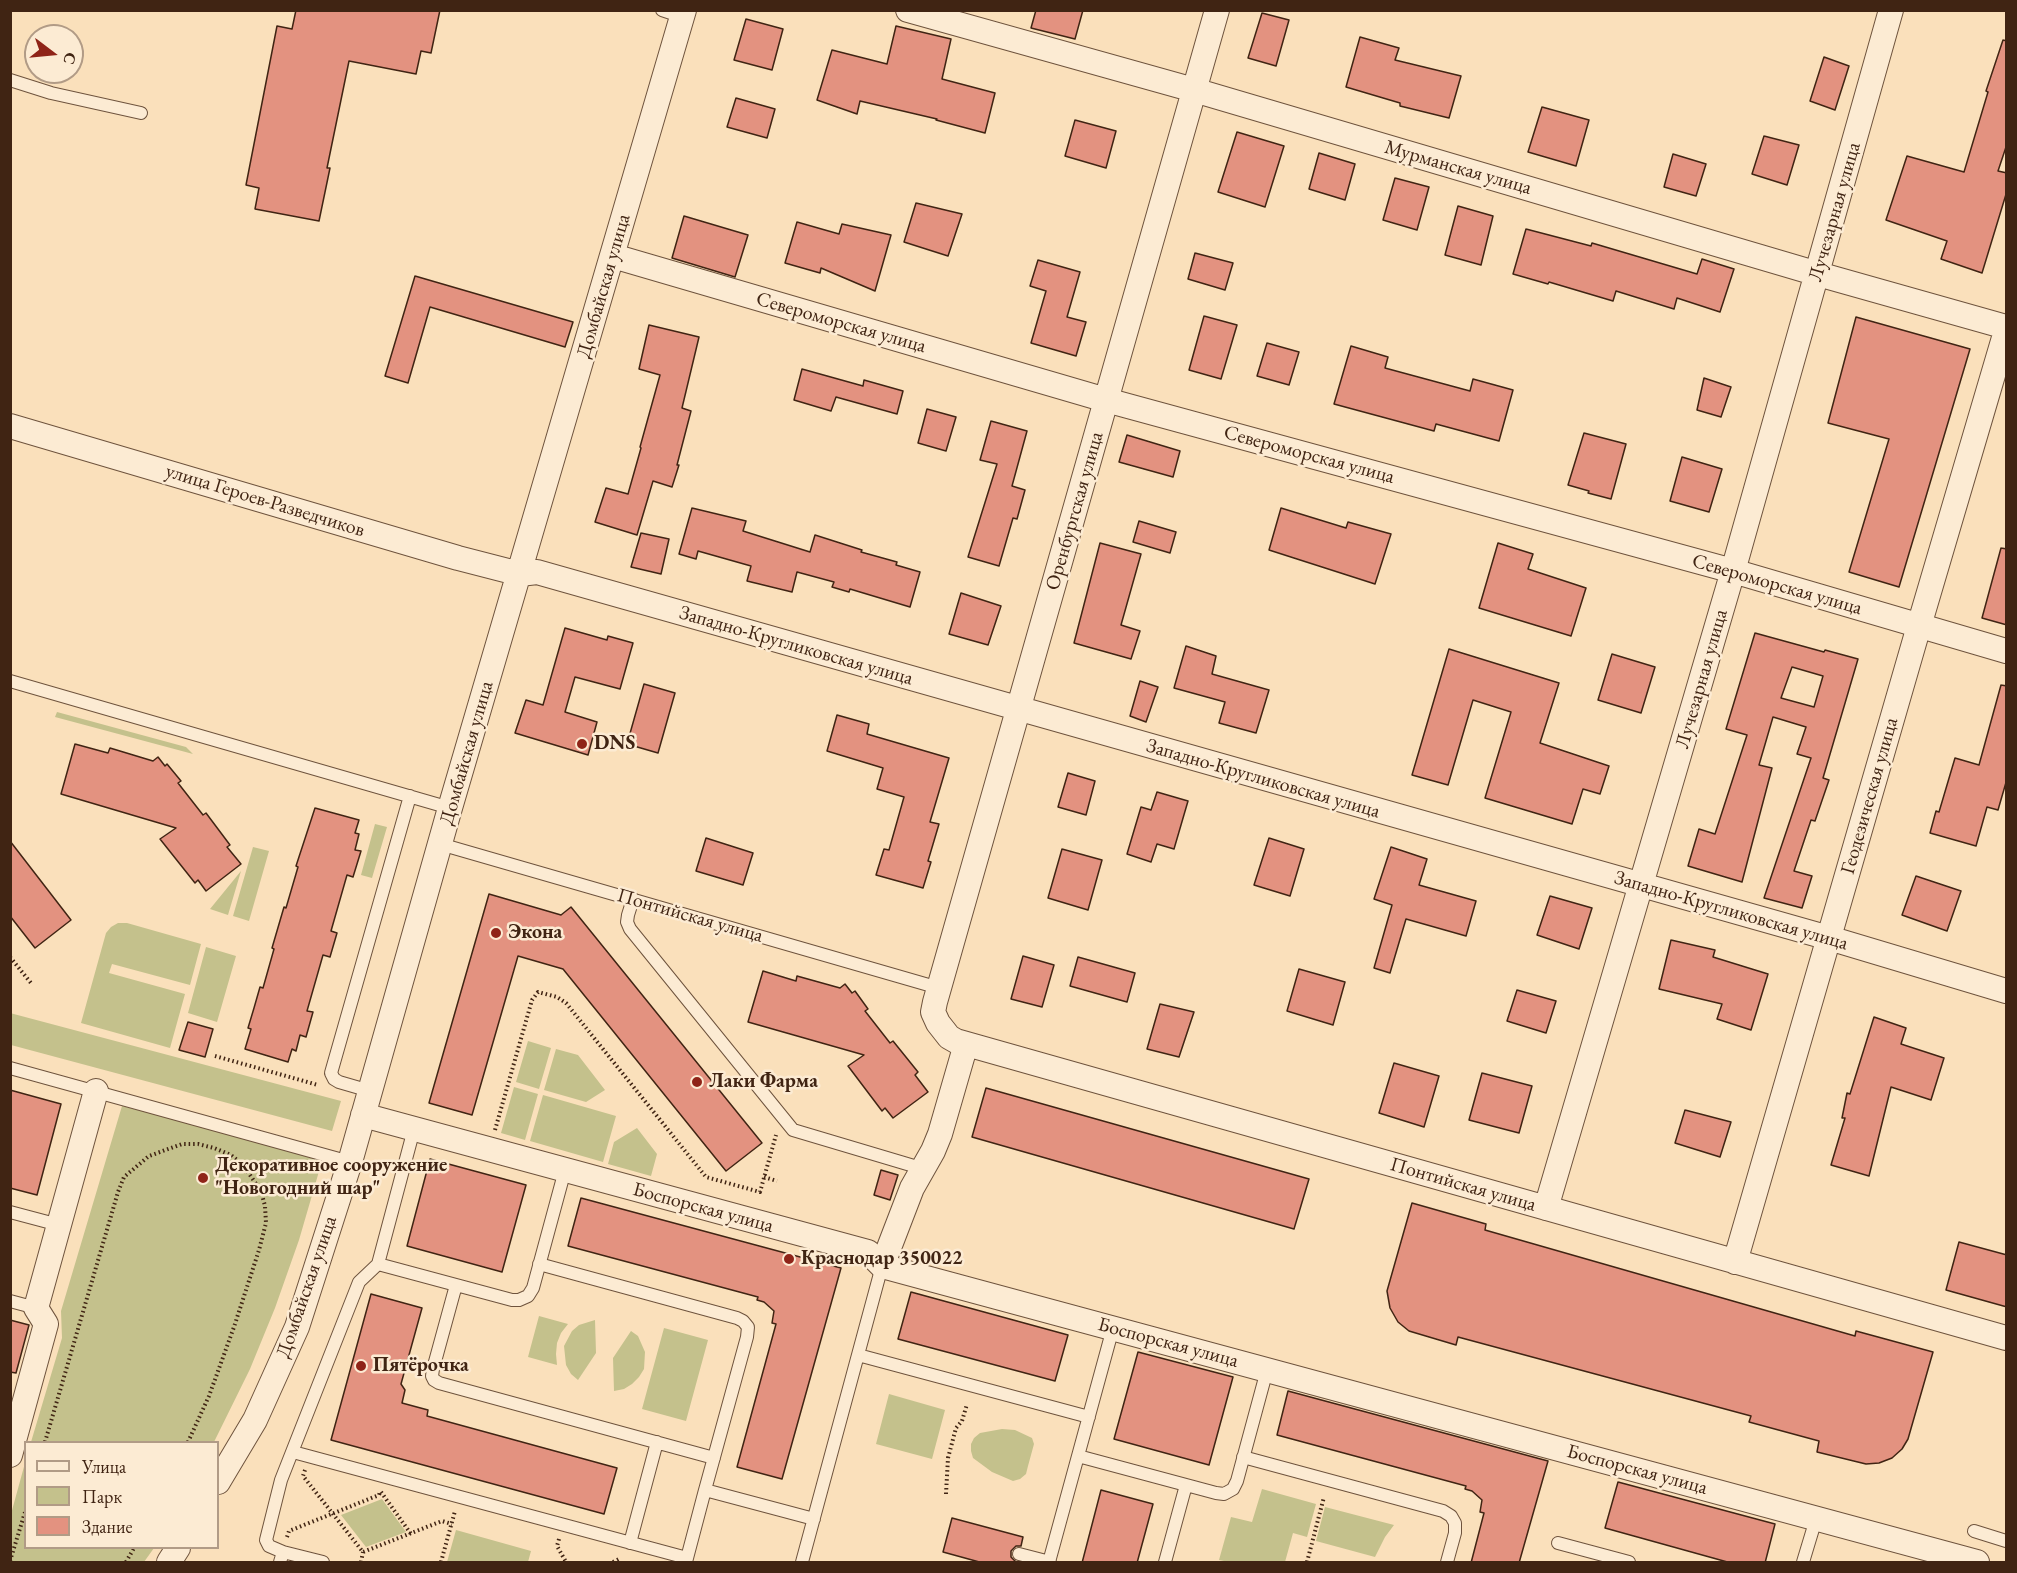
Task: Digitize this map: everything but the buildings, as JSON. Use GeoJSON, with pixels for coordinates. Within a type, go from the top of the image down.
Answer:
{"type":"FeatureCollection","features":[{"type":"Feature","properties":{"kind":"street","name":"Мурманская улица"},"geometry":{"type":"LineString","coordinates":[[908,10],[1194,90],[2007,329]]}},
{"type":"Feature","properties":{"kind":"street","name":"Оренбургская улица"},"geometry":{"type":"LineString","coordinates":[[933,1012],[1217,10]]}},
{"type":"Feature","properties":{"kind":"street","name":"Лучезарная улица"},"geometry":{"type":"LineString","coordinates":[[1546,1208],[1733,571],[1891,10]]}},
{"type":"Feature","properties":{"kind":"street","name":"Домбайская улица"},"geometry":{"type":"LineString","coordinates":[[219,1480],[255,1420],[297,1327],[350,1162],[450,808],[612,256],[676,13]]}},
{"type":"Feature","properties":{"kind":"street","name":"Североморская улица"},"geometry":{"type":"LineString","coordinates":[[612,256],[1106,400],[1733,571],[2007,651]]}},
{"type":"Feature","properties":{"kind":"street","name":"Геодезическая улица"},"geometry":{"type":"LineString","coordinates":[[1736,1262],[1918,626],[2007,329]]}},
{"type":"Feature","properties":{"kind":"street","name":"улица Героев-Разведчиков"},"geometry":{"type":"LineString","coordinates":[[10,426],[519,574]]}},
{"type":"Feature","properties":{"kind":"street","name":"Западно-Кругликовская улица"},"geometry":{"type":"LineString","coordinates":[[519,574],[537,572],[1829,938],[2007,991]]}},
{"type":"Feature","properties":{"kind":"street","name":"Понтийская улица"},"geometry":{"type":"LineString","coordinates":[[933,1012],[949,1037],[966,1044],[2007,1338]]}},
{"type":"Feature","properties":{"kind":"street"},"geometry":{"type":"LineString","coordinates":[[882,1266],[912,1188],[924,1169],[940,1134],[966,1044]]}},
{"type":"Feature","properties":{"kind":"street"},"geometry":{"type":"LineString","coordinates":[[10,1455],[46,1324],[36,1308],[96,1091]]}},
{"type":"Feature","properties":{"kind":"street","name":"Боспорская улица"},"geometry":{"type":"LineString","coordinates":[[363,1115],[868,1252],[882,1266],[1977,1563]]}},
{"type":"Feature","properties":{"kind":"street"},"geometry":{"type":"LineString","coordinates":[[169,1563],[177,1549]]}},
{"type":"Feature","properties":{"kind":"lane"},"geometry":{"type":"LineString","coordinates":[[10,80],[51,93],[141,113]]}},
{"type":"Feature","properties":{"kind":"lane"},"geometry":{"type":"LineString","coordinates":[[10,681],[450,808]]}},
{"type":"Feature","properties":{"kind":"lane"},"geometry":{"type":"LineString","coordinates":[[370,1091],[339,1082],[331,1073],[410,796]]}},
{"type":"Feature","properties":{"kind":"lane","name":"Понтийская улица"},"geometry":{"type":"LineString","coordinates":[[440,844],[939,988]]}},
{"type":"Feature","properties":{"kind":"lane"},"geometry":{"type":"LineString","coordinates":[[633,899],[627,922],[630,929],[793,1130],[924,1169]]}},
{"type":"Feature","properties":{"kind":"lane"},"geometry":{"type":"LineString","coordinates":[[10,1068],[350,1162]]}},
{"type":"Feature","properties":{"kind":"lane"},"geometry":{"type":"LineString","coordinates":[[323,1563],[281,1557],[269,1546],[266,1540],[267,1534],[281,1480],[359,1282],[378,1264],[414,1129]]}},
{"type":"Feature","properties":{"kind":"lane"},"geometry":{"type":"LineString","coordinates":[[378,1264],[512,1300],[528,1296],[533,1288],[565,1170]]}},
{"type":"Feature","properties":{"kind":"lane"},"geometry":{"type":"LineString","coordinates":[[10,1212],[59,1225]]}},
{"type":"Feature","properties":{"kind":"lane"},"geometry":{"type":"LineString","coordinates":[[292,1452],[686,1560],[748,1327],[743,1321],[539,1264]]}},
{"type":"Feature","properties":{"kind":"lane"},"geometry":{"type":"LineString","coordinates":[[802,1563],[882,1266]]}},
{"type":"Feature","properties":{"kind":"lane"},"geometry":{"type":"LineString","coordinates":[[456,1285],[433,1370],[434,1380],[714,1458]]}},
{"type":"Feature","properties":{"kind":"lane"},"geometry":{"type":"LineString","coordinates":[[10,1301],[36,1308]]}},
{"type":"Feature","properties":{"kind":"lane"},"geometry":{"type":"LineString","coordinates":[[1019,1554],[1049,1562],[1113,1328]]}},
{"type":"Feature","properties":{"kind":"lane"},"geometry":{"type":"LineString","coordinates":[[858,1355],[1089,1417]]}},
{"type":"Feature","properties":{"kind":"lane"},"geometry":{"type":"LineString","coordinates":[[1078,1456],[1224,1494],[1233,1489],[1267,1370]]}},
{"type":"Feature","properties":{"kind":"lane"},"geometry":{"type":"LineString","coordinates":[[630,1543],[657,1442]]}},
{"type":"Feature","properties":{"kind":"lane"},"geometry":{"type":"LineString","coordinates":[[1243,1457],[1443,1511],[1451,1516],[1455,1523],[1455,1533],[1447,1563]]}},
{"type":"Feature","properties":{"kind":"lane"},"geometry":{"type":"LineString","coordinates":[[1165,1563],[1186,1485]]}},
{"type":"Feature","properties":{"kind":"lane"},"geometry":{"type":"LineString","coordinates":[[705,1490],[813,1519]]}},
{"type":"Feature","properties":{"kind":"lane"},"geometry":{"type":"LineString","coordinates":[[1803,1563],[1816,1519]]}},
{"type":"Feature","properties":{"kind":"lane"},"geometry":{"type":"LineString","coordinates":[[1974,1532],[2007,1541]]}},
{"type":"Feature","properties":{"kind":"lane"},"geometry":{"type":"LineString","coordinates":[[1558,1543],[1629,1563]]}},
{"type":"Feature","properties":{"kind":"path"},"geometry":{"type":"LineString","coordinates":[[10,957],[31,983]]}},
{"type":"Feature","properties":{"kind":"path"},"geometry":{"type":"LineString","coordinates":[[489,1150],[532,1000],[538,992],[557,997],[566,1003],[706,1177],[760,1192],[782,1117]]}},
{"type":"Feature","properties":{"kind":"path"},"geometry":{"type":"LineString","coordinates":[[215,1056],[319,1086]]}},
{"type":"Feature","properties":{"kind":"path"},"geometry":{"type":"LineString","coordinates":[[46,1441],[124,1178],[148,1156],[182,1144],[198,1144],[231,1155],[243,1165],[261,1191],[266,1222],[234,1327],[189,1441]]}},
{"type":"Feature","properties":{"kind":"path"},"geometry":{"type":"LineString","coordinates":[[764,1177],[777,1181]]}},
{"type":"Feature","properties":{"kind":"path"},"geometry":{"type":"LineString","coordinates":[[946,1494],[948,1458],[956,1428],[962,1421],[967,1404]]}},
{"type":"Feature","properties":{"kind":"path"},"geometry":{"type":"LineString","coordinates":[[309,1456],[303,1476],[363,1552],[361,1563]]}},
{"type":"Feature","properties":{"kind":"path"},"geometry":{"type":"LineString","coordinates":[[281,1557],[289,1530],[379,1495],[384,1476]]}},
{"type":"Feature","properties":{"kind":"path"},"geometry":{"type":"LineString","coordinates":[[380,1492],[411,1534]]}},
{"type":"Feature","properties":{"kind":"path"},"geometry":{"type":"LineString","coordinates":[[441,1563],[459,1497]]}},
{"type":"Feature","properties":{"kind":"path"},"geometry":{"type":"LineString","coordinates":[[1306,1563],[1324,1497]]}},
{"type":"Feature","properties":{"kind":"path"},"geometry":{"type":"LineString","coordinates":[[10,1561],[24,1516]]}},
{"type":"Feature","properties":{"kind":"path"},"geometry":{"type":"LineString","coordinates":[[363,1552],[442,1521],[452,1524]]}},
{"type":"Feature","properties":{"kind":"path"},"geometry":{"type":"LineString","coordinates":[[562,1525],[557,1546],[566,1563]]}},
{"type":"Feature","properties":{"kind":"path"},"geometry":{"type":"LineString","coordinates":[[126,1563],[133,1549]]}},
{"type":"Feature","properties":{"kind":"green space"},"geometry":{"type":"Polygon","coordinates":[[[57,712],[186,747],[193,754],[55,717],[57,712]]]}},
{"type":"Feature","properties":{"kind":"green space"},"geometry":{"type":"Polygon","coordinates":[[[375,824],[387,827],[372,878],[361,875],[375,824]]]}},
{"type":"Feature","properties":{"kind":"green space"},"geometry":{"type":"Polygon","coordinates":[[[253,847],[269,851],[249,921],[233,916],[253,847]]]}},
{"type":"Feature","properties":{"kind":"green space"},"geometry":{"type":"Polygon","coordinates":[[[241,871],[228,915],[210,909],[241,871]]]}},
{"type":"Feature","properties":{"kind":"green space"},"geometry":{"type":"Polygon","coordinates":[[[118,923],[127,923],[201,944],[190,985],[112,964],[109,973],[185,994],[170,1048],[81,1023],[106,933],[118,923]]]}},
{"type":"Feature","properties":{"kind":"green space"},"geometry":{"type":"Polygon","coordinates":[[[206,947],[236,956],[217,1022],[188,1013],[206,947]]]}},
{"type":"Feature","properties":{"kind":"green space"},"geometry":{"type":"Polygon","coordinates":[[[10,1013],[341,1101],[332,1131],[11,1045],[10,1013]]]}},
{"type":"Feature","properties":{"kind":"green space"},"geometry":{"type":"Polygon","coordinates":[[[528,1041],[551,1048],[539,1089],[516,1082],[528,1041]]]}},
{"type":"Feature","properties":{"kind":"green space"},"geometry":{"type":"Polygon","coordinates":[[[556,1049],[578,1055],[605,1090],[586,1102],[544,1090],[556,1049]]]}},
{"type":"Feature","properties":{"kind":"green space"},"geometry":{"type":"Polygon","coordinates":[[[514,1087],[538,1094],[525,1140],[501,1133],[514,1087]]]}},
{"type":"Feature","properties":{"kind":"green space"},"geometry":{"type":"Polygon","coordinates":[[[543,1095],[616,1116],[603,1162],[530,1141],[543,1095]]]}},
{"type":"Feature","properties":{"kind":"green space"},"geometry":{"type":"Polygon","coordinates":[[[122,1106],[268,1143],[269,1146],[322,1161],[299,1240],[275,1308],[250,1369],[214,1441],[31,1441],[62,1338],[61,1311],[122,1106]]]}},
{"type":"Feature","properties":{"kind":"green space"},"geometry":{"type":"Polygon","coordinates":[[[637,1128],[657,1154],[651,1176],[608,1164],[614,1142],[637,1128]]]}},
{"type":"Feature","properties":{"kind":"green space"},"geometry":{"type":"Polygon","coordinates":[[[539,1316],[568,1324],[557,1343],[557,1365],[528,1357],[539,1316]]]}},
{"type":"Feature","properties":{"kind":"green space"},"geometry":{"type":"Polygon","coordinates":[[[595,1320],[596,1353],[578,1380],[566,1365],[564,1346],[572,1331],[579,1325],[595,1320]]]}},
{"type":"Feature","properties":{"kind":"green space"},"geometry":{"type":"Polygon","coordinates":[[[664,1328],[708,1340],[686,1421],[642,1409],[664,1328]]]}},
{"type":"Feature","properties":{"kind":"green space"},"geometry":{"type":"Polygon","coordinates":[[[631,1331],[638,1336],[645,1352],[644,1369],[632,1384],[614,1391],[613,1358],[631,1331]]]}},
{"type":"Feature","properties":{"kind":"green space"},"geometry":{"type":"Polygon","coordinates":[[[889,1394],[945,1410],[932,1459],[876,1444],[889,1394]]]}},
{"type":"Feature","properties":{"kind":"green space"},"geometry":{"type":"Polygon","coordinates":[[[1002,1429],[1015,1430],[1032,1438],[1034,1444],[1026,1474],[1013,1481],[992,1472],[973,1458],[971,1451],[974,1438],[980,1433],[1002,1429]]]}},
{"type":"Feature","properties":{"kind":"green space"},"geometry":{"type":"Polygon","coordinates":[[[24,1467],[24,1549],[153,1549],[144,1562],[11,1562],[11,1514],[24,1467]]]}},
{"type":"Feature","properties":{"kind":"green space"},"geometry":{"type":"Polygon","coordinates":[[[1262,1489],[1316,1504],[1307,1537],[1293,1533],[1285,1562],[1219,1560],[1231,1517],[1252,1522],[1262,1489]]]}},
{"type":"Feature","properties":{"kind":"green space"},"geometry":{"type":"Polygon","coordinates":[[[382,1499],[406,1532],[366,1547],[341,1515],[382,1499]]]}},
{"type":"Feature","properties":{"kind":"green space"},"geometry":{"type":"Polygon","coordinates":[[[1325,1507],[1394,1525],[1375,1557],[1316,1541],[1325,1507]]]}},
{"type":"Feature","properties":{"kind":"green space"},"geometry":{"type":"Polygon","coordinates":[[[456,1530],[531,1551],[528,1562],[447,1562],[456,1530]]]}},
{"type":"Feature","properties":{"kind":"place","name":"DNS"},"geometry":{"type":"Point","coordinates":[582,744]}},
{"type":"Feature","properties":{"kind":"place","name":"Экона"},"geometry":{"type":"Point","coordinates":[496,933]}},
{"type":"Feature","properties":{"kind":"place","name":"Лаки Фарма"},"geometry":{"type":"Point","coordinates":[697,1082]}},
{"type":"Feature","properties":{"kind":"place","name":"Декоративное сооружение \"Новогодний шар\""},"geometry":{"type":"Point","coordinates":[203,1178]}},
{"type":"Feature","properties":{"kind":"place","name":"Краснодар 350022"},"geometry":{"type":"Point","coordinates":[789,1259]}},
{"type":"Feature","properties":{"kind":"place","name":"Пятёрочка"},"geometry":{"type":"Point","coordinates":[361,1366]}}]}
